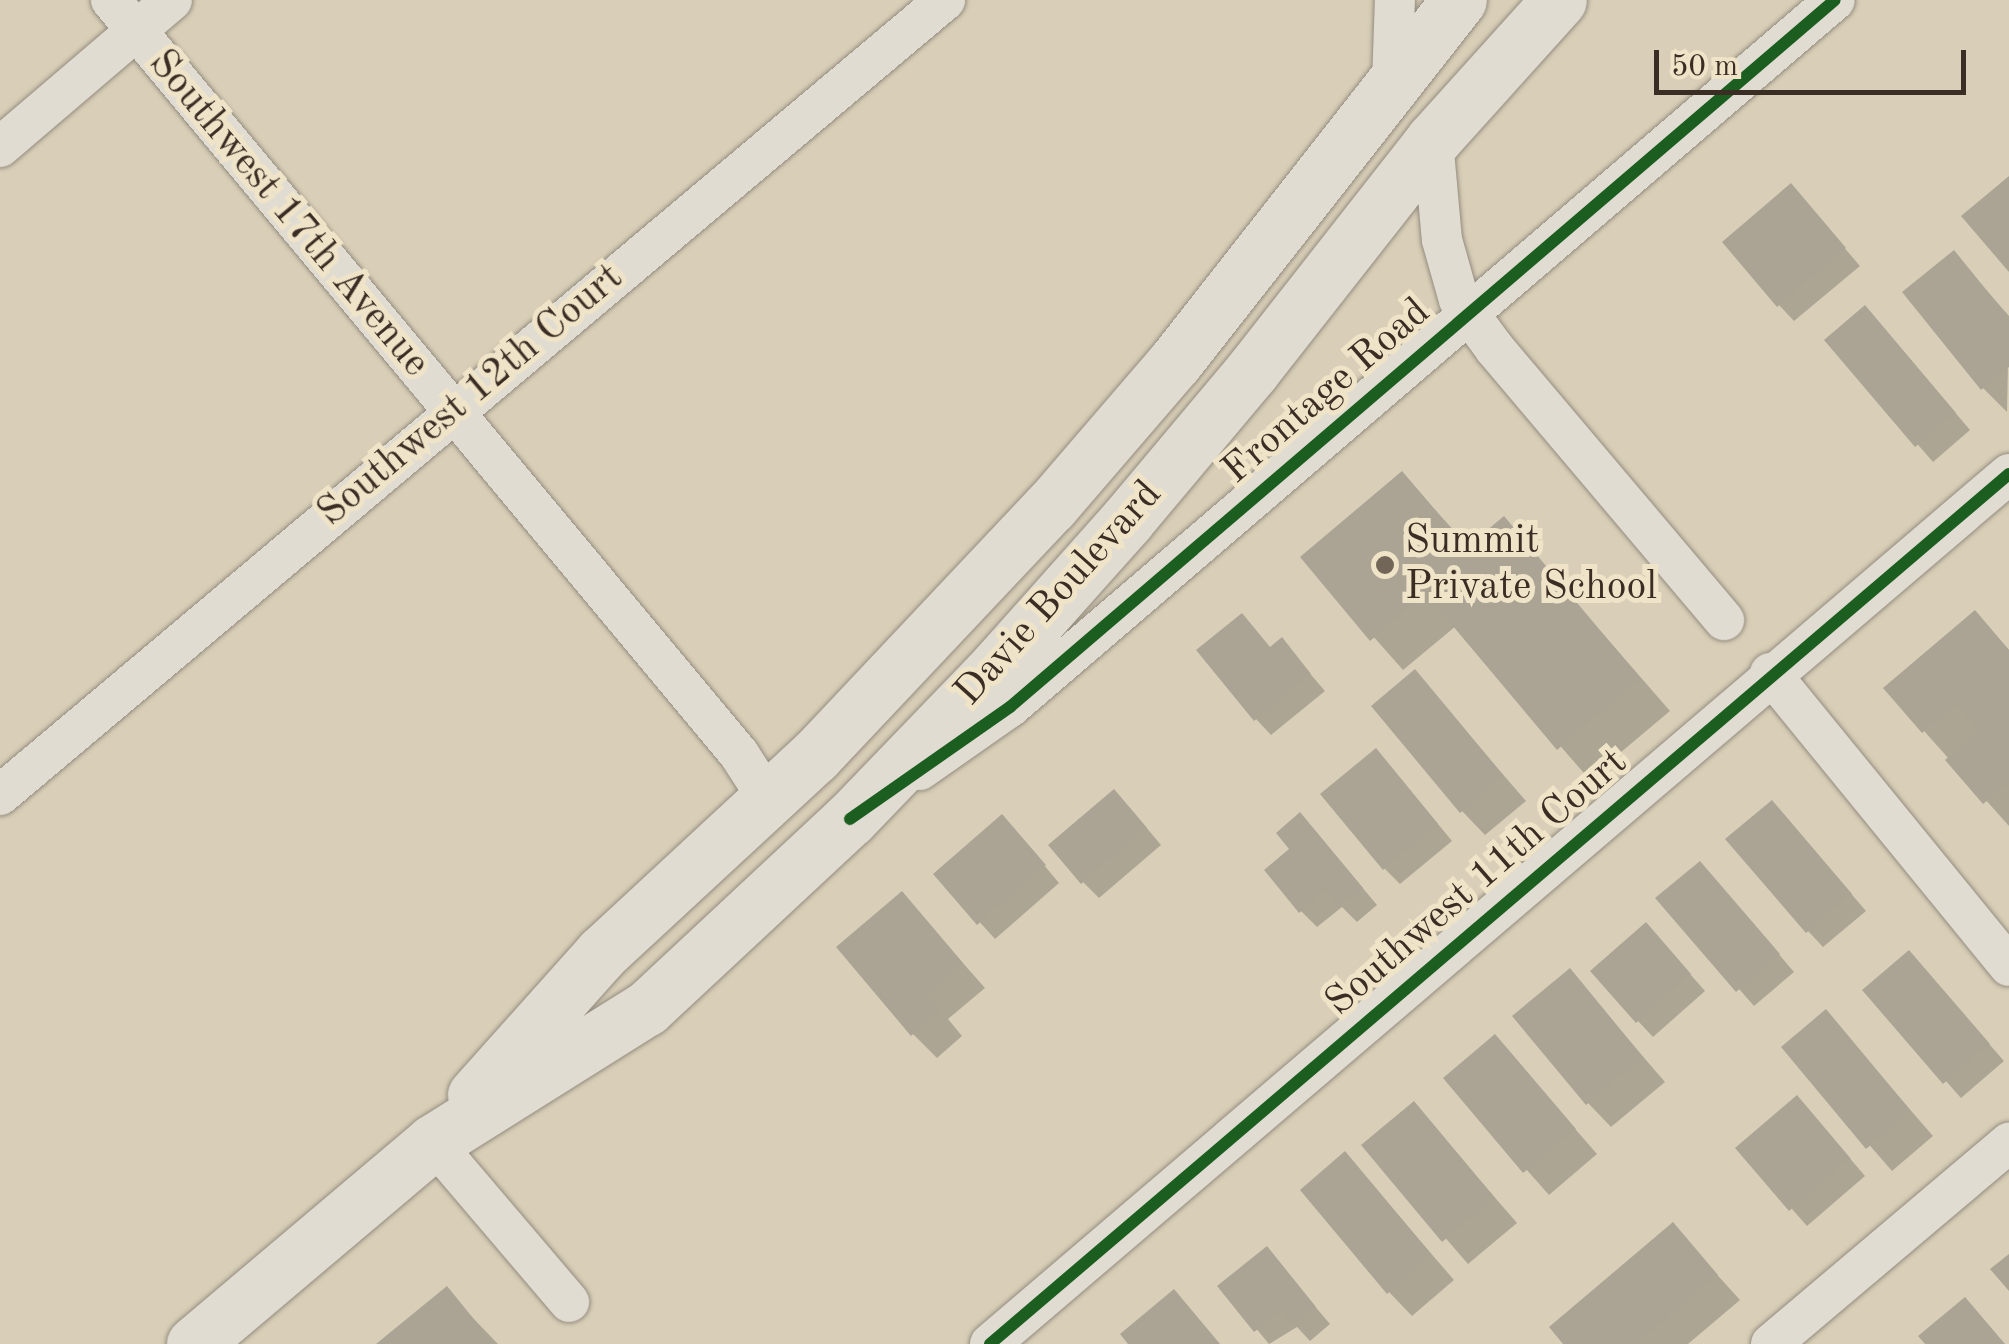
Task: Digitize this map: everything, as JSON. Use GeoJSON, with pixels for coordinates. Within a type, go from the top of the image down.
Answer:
{"type":"FeatureCollection","features":[{"type":"Feature","properties":{"kind":"main road","name":"Davie Boulevard"},"geometry":{"type":"LineString","coordinates":[[434,1142],[602,953],[910,660],[1118,429],[1458,0]]}},
{"type":"Feature","properties":{"kind":"main road","name":"Davie Boulevard"},"geometry":{"type":"LineString","coordinates":[[194,1344],[434,1142],[647,1008],[850,819],[998,665],[1127,520],[1252,371],[1433,140],[1559,0]]}},
{"type":"Feature","properties":{"kind":"main road"},"geometry":{"type":"LineString","coordinates":[[693,966],[738,890],[768,799]]}},
{"type":"Feature","properties":{"kind":"street"},"geometry":{"type":"LineString","coordinates":[[0,147],[123,15],[172,0]]}},
{"type":"Feature","properties":{"kind":"street","name":"Southwest 12th Court"},"geometry":{"type":"LineString","coordinates":[[0,795],[945,0]]}},
{"type":"Feature","properties":{"kind":"street"},"geometry":{"type":"LineString","coordinates":[[1392,84],[1396,0]]}},
{"type":"Feature","properties":{"kind":"street","name":"Frontage Road"},"geometry":{"type":"LineString","coordinates":[[850,819],[1010,707],[1835,0]]}},
{"type":"Feature","properties":{"kind":"street","name":"Southwest 17th Avenue"},"geometry":{"type":"LineString","coordinates":[[123,15],[739,754],[768,799]]}},
{"type":"Feature","properties":{"kind":"street"},"geometry":{"type":"LineString","coordinates":[[1433,140],[1442,240],[1453,284],[1467,312],[1724,620]]}},
{"type":"Feature","properties":{"kind":"street","name":"Southwest 11th Court"},"geometry":{"type":"LineString","coordinates":[[990,1344],[1770,673],[2009,474]]}},
{"type":"Feature","properties":{"kind":"street"},"geometry":{"type":"LineString","coordinates":[[1770,673],[2009,966]]}},
{"type":"Feature","properties":{"kind":"street"},"geometry":{"type":"LineString","coordinates":[[434,1142],[569,1302]]}},
{"type":"Feature","properties":{"kind":"street"},"geometry":{"type":"LineString","coordinates":[[1771,1344],[2009,1142]]}},
{"type":"Feature","properties":{"kind":"building"},"geometry":{"type":"Polygon","coordinates":[[[2009,176],[2009,272],[1961,216],[2009,176]]]}},
{"type":"Feature","properties":{"kind":"building"},"geometry":{"type":"Polygon","coordinates":[[[1791,183],[1846,248],[1777,307],[1722,242],[1791,183]]]}},
{"type":"Feature","properties":{"kind":"building"},"geometry":{"type":"Polygon","coordinates":[[[1954,250],[2009,318],[2009,367],[1981,390],[1902,292],[1954,250]]]}},
{"type":"Feature","properties":{"kind":"building"},"geometry":{"type":"Polygon","coordinates":[[[1865,305],[1956,413],[1915,447],[1824,340],[1865,305]]]}},
{"type":"Feature","properties":{"kind":"building"},"geometry":{"type":"Polygon","coordinates":[[[1402,471],[1467,547],[1504,516],[1641,679],[1557,750],[1426,594],[1370,641],[1300,557],[1402,471]]]}},
{"type":"Feature","properties":{"kind":"building"},"geometry":{"type":"Polygon","coordinates":[[[1975,610],[2009,650],[2009,783],[1983,804],[1945,760],[1979,731],[1956,705],[1922,733],[1883,688],[1975,610]]]}},
{"type":"Feature","properties":{"kind":"building"},"geometry":{"type":"Polygon","coordinates":[[[1242,613],[1270,647],[1282,637],[1311,674],[1254,721],[1196,650],[1242,613]]]}},
{"type":"Feature","properties":{"kind":"building"},"geometry":{"type":"Polygon","coordinates":[[[1415,669],[1504,776],[1460,813],[1371,706],[1415,669]]]}},
{"type":"Feature","properties":{"kind":"building"},"geometry":{"type":"Polygon","coordinates":[[[1376,748],[1438,824],[1383,870],[1320,794],[1376,748]]]}},
{"type":"Feature","properties":{"kind":"building"},"geometry":{"type":"Polygon","coordinates":[[[1114,789],[1147,828],[1081,884],[1048,845],[1114,789]]]}},
{"type":"Feature","properties":{"kind":"building"},"geometry":{"type":"Polygon","coordinates":[[[1772,800],[1852,894],[1806,933],[1725,839],[1772,800]]]}},
{"type":"Feature","properties":{"kind":"building"},"geometry":{"type":"Polygon","coordinates":[[[1300,812],[1363,888],[1339,908],[1325,891],[1299,913],[1264,870],[1289,849],[1276,833],[1300,812]]]}},
{"type":"Feature","properties":{"kind":"building"},"geometry":{"type":"Polygon","coordinates":[[[1002,814],[1046,865],[977,925],[933,874],[1002,814]]]}},
{"type":"Feature","properties":{"kind":"building"},"geometry":{"type":"Polygon","coordinates":[[[1700,861],[1780,954],[1736,992],[1655,898],[1700,861]]]}},
{"type":"Feature","properties":{"kind":"building"},"geometry":{"type":"Polygon","coordinates":[[[902,891],[963,963],[926,994],[941,1011],[911,1036],[836,947],[902,891]]]}},
{"type":"Feature","properties":{"kind":"building"},"geometry":{"type":"Polygon","coordinates":[[[1646,922],[1691,974],[1636,1023],[1590,971],[1646,922]]]}},
{"type":"Feature","properties":{"kind":"building"},"geometry":{"type":"Polygon","coordinates":[[[1909,950],[1990,1044],[1943,1084],[1862,990],[1909,950]]]}},
{"type":"Feature","properties":{"kind":"building"},"geometry":{"type":"Polygon","coordinates":[[[1570,968],[1643,1057],[1586,1105],[1512,1016],[1570,968]]]}},
{"type":"Feature","properties":{"kind":"building"},"geometry":{"type":"Polygon","coordinates":[[[1826,1009],[1911,1111],[1866,1149],[1781,1047],[1826,1009]]]}},
{"type":"Feature","properties":{"kind":"building"},"geometry":{"type":"Polygon","coordinates":[[[1495,1034],[1576,1129],[1523,1173],[1443,1078],[1495,1034]]]}},
{"type":"Feature","properties":{"kind":"building"},"geometry":{"type":"Polygon","coordinates":[[[1797,1095],[1851,1159],[1789,1211],[1735,1148],[1797,1095]]]}},
{"type":"Feature","properties":{"kind":"building"},"geometry":{"type":"Polygon","coordinates":[[[1414,1101],[1495,1198],[1442,1242],[1361,1145],[1414,1101]]]}},
{"type":"Feature","properties":{"kind":"building"},"geometry":{"type":"Polygon","coordinates":[[[1345,1151],[1432,1255],[1387,1294],[1300,1190],[1345,1151]]]}},
{"type":"Feature","properties":{"kind":"building"},"geometry":{"type":"Polygon","coordinates":[[[1673,1222],[1718,1275],[1637,1344],[1563,1344],[1549,1327],[1673,1222]]]}},
{"type":"Feature","properties":{"kind":"building"},"geometry":{"type":"Polygon","coordinates":[[[1267,1246],[1316,1307],[1292,1327],[1280,1312],[1254,1332],[1217,1286],[1267,1246]]]}},
{"type":"Feature","properties":{"kind":"building"},"geometry":{"type":"Polygon","coordinates":[[[2009,1254],[2009,1291],[1990,1269],[2009,1254]]]}},
{"type":"Feature","properties":{"kind":"building"},"geometry":{"type":"Polygon","coordinates":[[[447,1286],[494,1344],[376,1344],[447,1286]]]}},
{"type":"Feature","properties":{"kind":"building"},"geometry":{"type":"Polygon","coordinates":[[[1174,1289],[1220,1344],[1128,1344],[1120,1334],[1174,1289]]]}},
{"type":"Feature","properties":{"kind":"building"},"geometry":{"type":"Polygon","coordinates":[[[1965,1297],[2005,1344],[1925,1344],[1918,1336],[1965,1297]]]}},
{"type":"Feature","properties":{"kind":"cycle path"},"geometry":{"type":"LineString","coordinates":[[850,819],[1010,707],[1835,0]]}},
{"type":"Feature","properties":{"kind":"cycle path"},"geometry":{"type":"LineString","coordinates":[[990,1344],[2009,474]]}},
{"type":"Feature","properties":{"kind":"place","name":"Summit Private School"},"geometry":{"type":"Point","coordinates":[1385,565]}}]}
